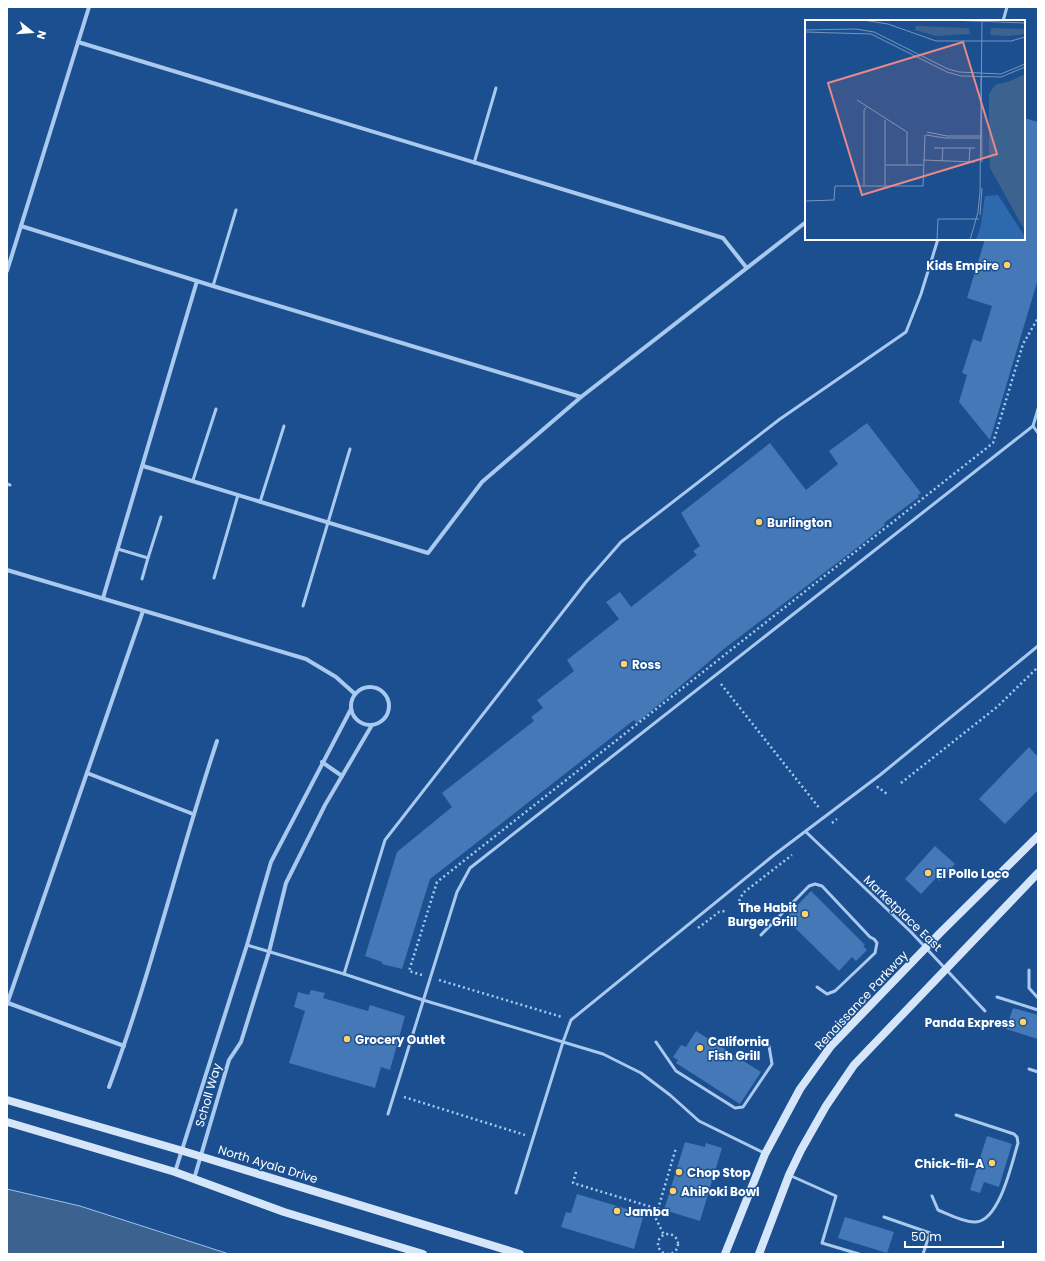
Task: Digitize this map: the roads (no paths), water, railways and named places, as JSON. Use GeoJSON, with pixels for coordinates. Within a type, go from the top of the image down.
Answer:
{"type":"FeatureCollection","features":[{"type":"Feature","properties":{"kind":"street"},"geometry":{"type":"LineString","coordinates":[[7,271],[89,7]]}},
{"type":"Feature","properties":{"kind":"street"},"geometry":{"type":"LineString","coordinates":[[78,42],[723,238],[746,267]]}},
{"type":"Feature","properties":{"kind":"street"},"geometry":{"type":"LineString","coordinates":[[143,466],[193,480],[428,553],[482,482],[581,397],[746,267],[805,223]]}},
{"type":"Feature","properties":{"kind":"street"},"geometry":{"type":"LineString","coordinates":[[21,226],[213,286],[581,397]]}},
{"type":"Feature","properties":{"kind":"street"},"geometry":{"type":"LineString","coordinates":[[103,598],[197,281]]}},
{"type":"Feature","properties":{"kind":"street"},"geometry":{"type":"LineString","coordinates":[[7,570],[306,659],[336,676],[355,694]]}},
{"type":"Feature","properties":{"kind":"street"},"geometry":{"type":"LineString","coordinates":[[124,1046],[7,1004],[143,610]]}},
{"type":"Feature","properties":{"kind":"street"},"geometry":{"type":"LineString","coordinates":[[376,687],[386,695],[388,701],[387,714],[383,719],[372,725],[361,722],[353,714],[351,709],[351,703],[355,694],[363,688],[376,687]]}},
{"type":"Feature","properties":{"kind":"street","name":"Scholl Way"},"geometry":{"type":"LineString","coordinates":[[175,1172],[183,1151],[247,945],[271,862],[351,709]]}},
{"type":"Feature","properties":{"kind":"street","name":"Scholl Way"},"geometry":{"type":"LineString","coordinates":[[194,1179],[229,1060],[241,1042],[269,952],[286,883],[342,776],[372,725]]}},
{"type":"Feature","properties":{"kind":"street"},"geometry":{"type":"LineString","coordinates":[[109,1087],[124,1046],[193,814],[217,741]]}},
{"type":"Feature","properties":{"kind":"street"},"geometry":{"type":"LineString","coordinates":[[322,762],[342,776]]}},
{"type":"Feature","properties":{"kind":"street"},"geometry":{"type":"LineString","coordinates":[[87,773],[193,814]]}},
{"type":"Feature","properties":{"kind":"street","name":"Renaissance Parkway"},"geometry":{"type":"LineString","coordinates":[[725,1254],[765,1154],[800,1089],[831,1046],[926,947],[1038,836]]}},
{"type":"Feature","properties":{"kind":"street"},"geometry":{"type":"LineString","coordinates":[[759,1254],[789,1175],[801,1150],[826,1106],[854,1065],[1038,873]]}},
{"type":"Feature","properties":{"kind":"street","name":"North Ayala Drive"},"geometry":{"type":"LineString","coordinates":[[7,1100],[201,1156],[520,1254]]}},
{"type":"Feature","properties":{"kind":"street"},"geometry":{"type":"LineString","coordinates":[[7,1122],[175,1172],[284,1212],[423,1254]]}},
{"type":"Feature","properties":{"kind":"lane"},"geometry":{"type":"LineString","coordinates":[[1003,20],[1007,7]]}},
{"type":"Feature","properties":{"kind":"lane"},"geometry":{"type":"LineString","coordinates":[[474,163],[496,88]]}},
{"type":"Feature","properties":{"kind":"lane"},"geometry":{"type":"LineString","coordinates":[[213,286],[236,210]]}},
{"type":"Feature","properties":{"kind":"lane"},"geometry":{"type":"LineString","coordinates":[[344,974],[385,840],[586,582],[620,542],[780,419],[906,332],[921,294],[938,240]]}},
{"type":"Feature","properties":{"kind":"lane"},"geometry":{"type":"LineString","coordinates":[[193,480],[216,409]]}},
{"type":"Feature","properties":{"kind":"lane"},"geometry":{"type":"LineString","coordinates":[[388,1114],[402,1074],[423,1000],[458,892],[470,868],[1033,426],[1038,409]]}},
{"type":"Feature","properties":{"kind":"lane"},"geometry":{"type":"LineString","coordinates":[[260,502],[284,426]]}},
{"type":"Feature","properties":{"kind":"lane"},"geometry":{"type":"LineString","coordinates":[[1033,426],[1038,433]]}},
{"type":"Feature","properties":{"kind":"lane"},"geometry":{"type":"LineString","coordinates":[[303,606],[350,448]]}},
{"type":"Feature","properties":{"kind":"lane"},"geometry":{"type":"LineString","coordinates":[[214,578],[238,495]]}},
{"type":"Feature","properties":{"kind":"lane"},"geometry":{"type":"LineString","coordinates":[[142,579],[161,517]]}},
{"type":"Feature","properties":{"kind":"lane"},"geometry":{"type":"LineString","coordinates":[[118,549],[148,558]]}},
{"type":"Feature","properties":{"kind":"lane"},"geometry":{"type":"LineString","coordinates":[[516,1193],[571,1020],[892,765],[1038,646]]}},
{"type":"Feature","properties":{"kind":"lane","name":"Marketplace East"},"geometry":{"type":"LineString","coordinates":[[806,832],[926,947],[986,1011]]}},
{"type":"Feature","properties":{"kind":"lane"},"geometry":{"type":"LineString","coordinates":[[760,935],[809,886],[814,884],[822,886],[870,937],[874,939],[877,948],[875,953],[835,992],[827,994],[817,987]]}},
{"type":"Feature","properties":{"kind":"lane"},"geometry":{"type":"LineString","coordinates":[[247,945],[603,1054],[641,1073],[699,1120],[765,1154]]}},
{"type":"Feature","properties":{"kind":"lane"},"geometry":{"type":"LineString","coordinates":[[1029,970],[1029,988],[1038,998]]}},
{"type":"Feature","properties":{"kind":"lane"},"geometry":{"type":"LineString","coordinates":[[997,997],[1038,1010]]}},
{"type":"Feature","properties":{"kind":"lane"},"geometry":{"type":"LineString","coordinates":[[656,1042],[676,1071],[734,1108],[743,1107],[772,1064],[769,1046]]}},
{"type":"Feature","properties":{"kind":"lane"},"geometry":{"type":"LineString","coordinates":[[1029,1069],[1038,1072]]}},
{"type":"Feature","properties":{"kind":"lane"},"geometry":{"type":"LineString","coordinates":[[932,1196],[938,1210],[974,1222],[981,1221],[992,1212],[1005,1186],[1018,1143],[1017,1137],[1014,1134],[956,1115]]}},
{"type":"Feature","properties":{"kind":"lane"},"geometry":{"type":"LineString","coordinates":[[789,1175],[836,1196],[822,1243],[859,1254]]}},
{"type":"Feature","properties":{"kind":"lane"},"geometry":{"type":"LineString","coordinates":[[884,1217],[930,1233],[923,1254]]}},
{"type":"Feature","properties":{"kind":"water"},"geometry":{"type":"Polygon","coordinates":[[[7,1189],[80,1206],[229,1254],[7,1254],[7,1189]]]}},
{"type":"Feature","properties":{"kind":"place","name":"Kids Empire"},"geometry":{"type":"Point","coordinates":[1007,265]}},
{"type":"Feature","properties":{"kind":"place","name":"Burlington"},"geometry":{"type":"Point","coordinates":[759,522]}},
{"type":"Feature","properties":{"kind":"place","name":"Ross"},"geometry":{"type":"Point","coordinates":[624,664]}},
{"type":"Feature","properties":{"kind":"place","name":"El Pollo Loco"},"geometry":{"type":"Point","coordinates":[928,873]}},
{"type":"Feature","properties":{"kind":"place","name":"The Habit Burger Grill"},"geometry":{"type":"Point","coordinates":[805,914]}},
{"type":"Feature","properties":{"kind":"place","name":"Panda Express"},"geometry":{"type":"Point","coordinates":[1023,1022]}},
{"type":"Feature","properties":{"kind":"place","name":"Grocery Outlet"},"geometry":{"type":"Point","coordinates":[347,1039]}},
{"type":"Feature","properties":{"kind":"place","name":"California Fish Grill"},"geometry":{"type":"Point","coordinates":[700,1048]}},
{"type":"Feature","properties":{"kind":"place","name":"Chick-fil-A"},"geometry":{"type":"Point","coordinates":[992,1163]}},
{"type":"Feature","properties":{"kind":"place","name":"Chop Stop"},"geometry":{"type":"Point","coordinates":[679,1172]}},
{"type":"Feature","properties":{"kind":"place","name":"AhiPoki Bowl"},"geometry":{"type":"Point","coordinates":[673,1191]}},
{"type":"Feature","properties":{"kind":"place","name":"Jamba"},"geometry":{"type":"Point","coordinates":[617,1211]}}]}
